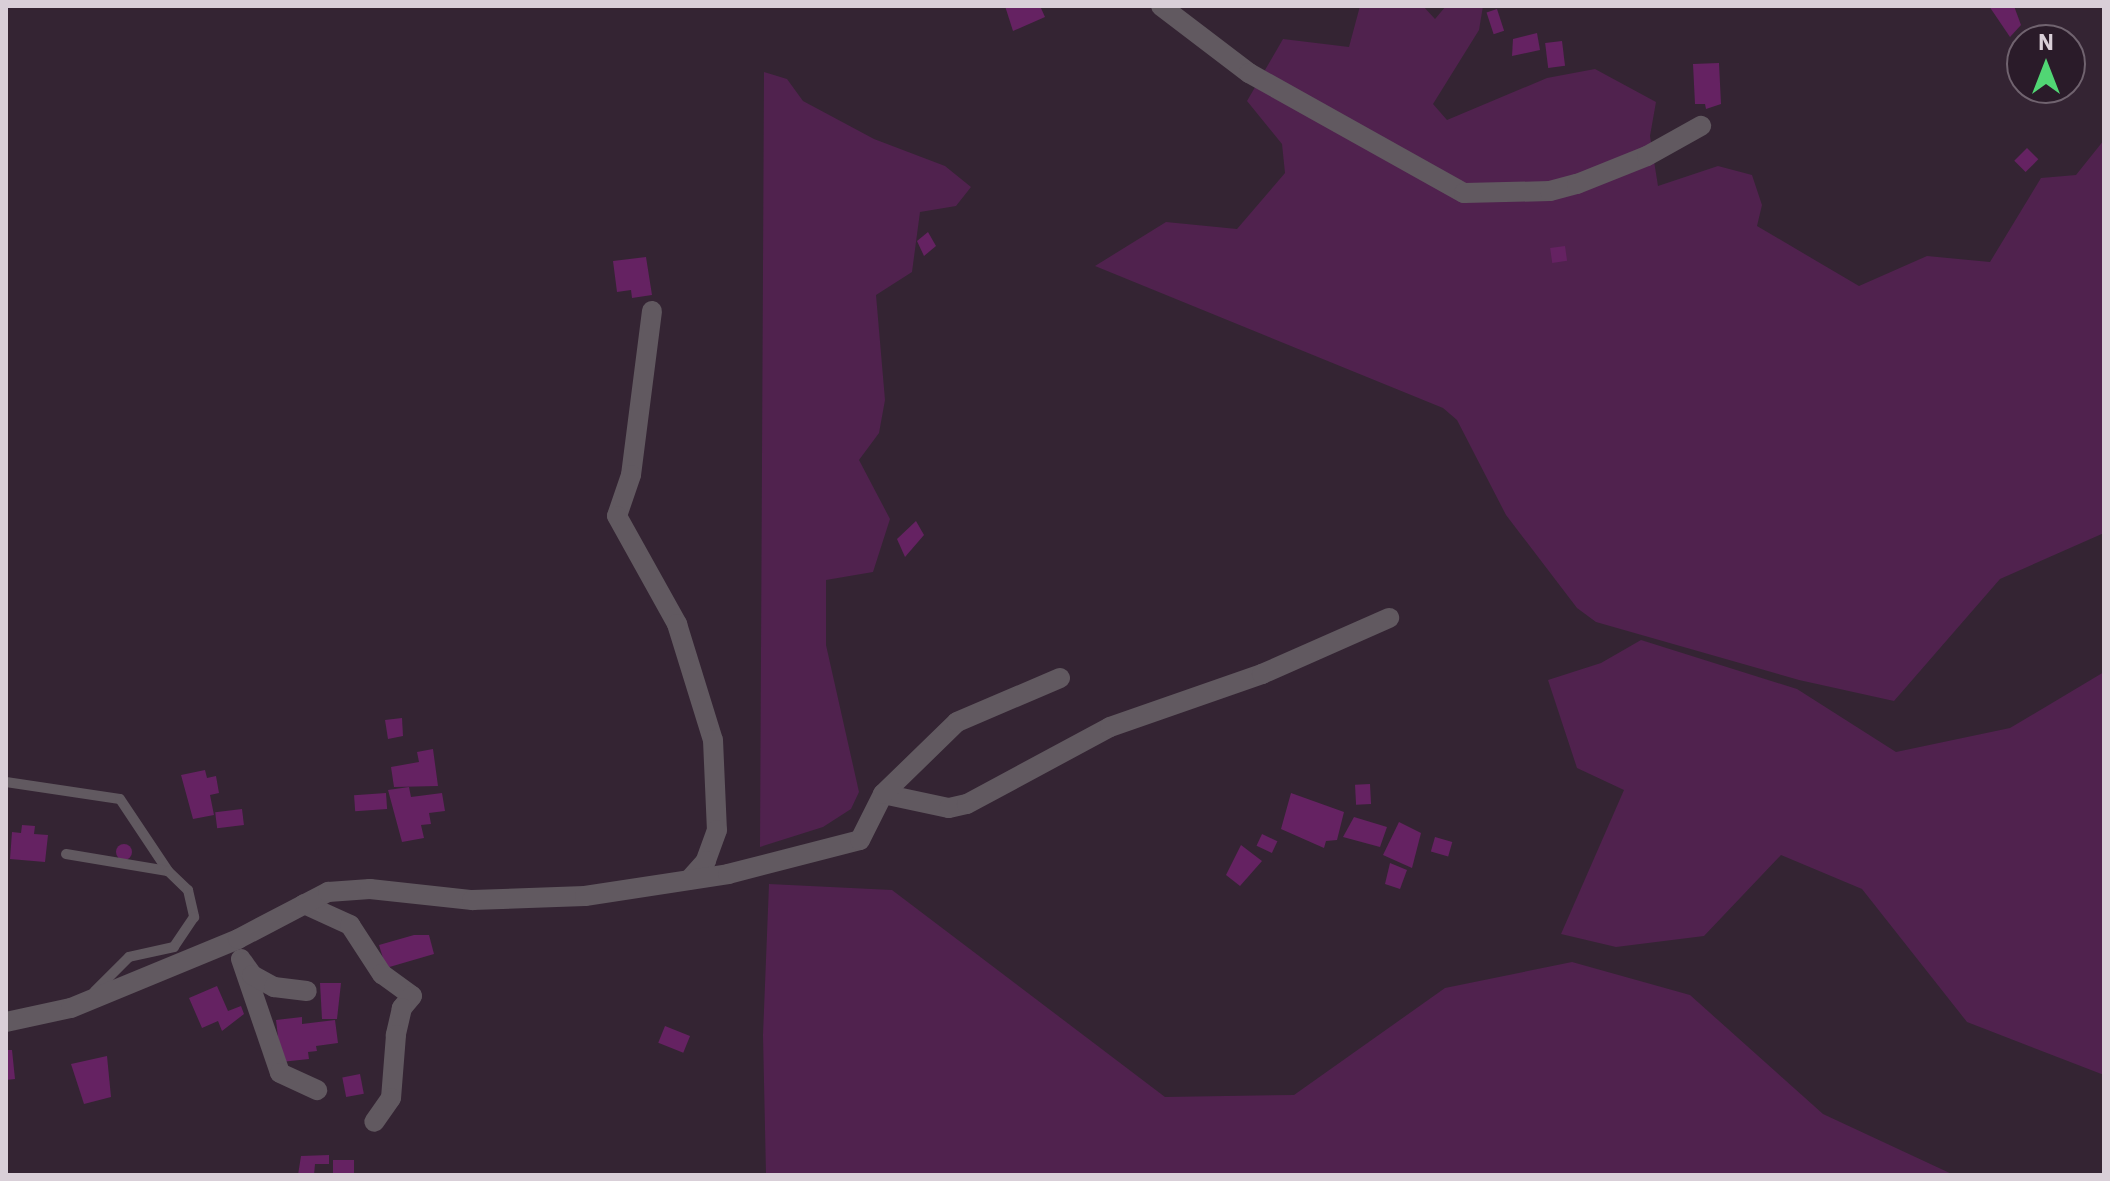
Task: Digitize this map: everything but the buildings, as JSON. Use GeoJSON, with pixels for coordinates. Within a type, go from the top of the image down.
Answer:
{"type":"FeatureCollection","features":[{"type":"Feature","properties":{"kind":"street"},"geometry":{"type":"LineString","coordinates":[[1161,6],[1249,73],[1464,193],[1550,191],[1577,184],[1647,156],[1701,126]]}},
{"type":"Feature","properties":{"kind":"street"},"geometry":{"type":"LineString","coordinates":[[652,311],[631,475],[617,516],[677,624],[713,740],[717,830],[706,861],[689,880]]}},
{"type":"Feature","properties":{"kind":"street"},"geometry":{"type":"LineString","coordinates":[[883,794],[949,808],[967,804],[1110,727],[1262,674],[1389,618]]}},
{"type":"Feature","properties":{"kind":"street"},"geometry":{"type":"LineString","coordinates":[[6,1022],[76,1005],[236,950],[304,904],[328,892],[370,889],[472,900],[585,896],[689,880],[860,840],[883,794],[957,722],[1060,678]]}},
{"type":"Feature","properties":{"kind":"street"},"geometry":{"type":"LineString","coordinates":[[304,904],[350,925],[382,974],[412,996],[402,1008],[396,1035],[391,1098],[374,1122]]}},
{"type":"Feature","properties":{"kind":"street"},"geometry":{"type":"LineString","coordinates":[[236,950],[252,975],[274,987],[307,991]]}},
{"type":"Feature","properties":{"kind":"street"},"geometry":{"type":"LineString","coordinates":[[236,950],[280,1073],[317,1090]]}},
{"type":"Feature","properties":{"kind":"lane"},"geometry":{"type":"LineString","coordinates":[[6,782],[120,799],[168,871],[188,890],[194,917],[184,938],[174,947],[129,957],[76,1005]]}},
{"type":"Feature","properties":{"kind":"lane"},"geometry":{"type":"LineString","coordinates":[[66,854],[168,871]]}},
{"type":"Feature","properties":{"kind":"shaded area"},"geometry":{"type":"Polygon","coordinates":[[[1360,6],[1423,6],[1435,19],[1446,6],[1483,6],[1479,30],[1433,104],[1447,120],[1547,78],[1595,69],[1656,102],[1650,136],[1658,186],[1718,166],[1752,175],[1762,205],[1757,226],[1859,286],[1927,256],[1990,262],[2041,178],[2076,175],[2104,140],[2104,533],[2000,579],[1894,701],[1799,680],[1596,622],[1577,608],[1506,515],[1457,420],[1443,408],[1095,266],[1166,222],[1237,229],[1285,173],[1282,144],[1247,101],[1283,39],[1349,47],[1360,6]]]}},
{"type":"Feature","properties":{"kind":"shaded area"},"geometry":{"type":"Polygon","coordinates":[[[764,72],[787,79],[803,101],[874,139],[945,166],[971,187],[956,206],[920,212],[912,272],[876,295],[885,400],[879,433],[859,460],[890,519],[873,572],[826,580],[826,645],[859,792],[851,809],[823,827],[760,847],[764,72]]]}},
{"type":"Feature","properties":{"kind":"shaded area"},"geometry":{"type":"Polygon","coordinates":[[[1641,640],[1797,689],[1896,752],[2010,728],[2104,672],[2104,1075],[1967,1022],[1862,889],[1781,855],[1704,936],[1616,947],[1561,934],[1624,790],[1577,768],[1548,680],[1601,663],[1641,640]]]}},
{"type":"Feature","properties":{"kind":"shaded area"},"geometry":{"type":"Polygon","coordinates":[[[769,884],[892,890],[1165,1097],[1294,1095],[1445,988],[1572,962],[1690,995],[1823,1114],[1954,1175],[766,1175],[763,1035],[769,884]]]}}]}
